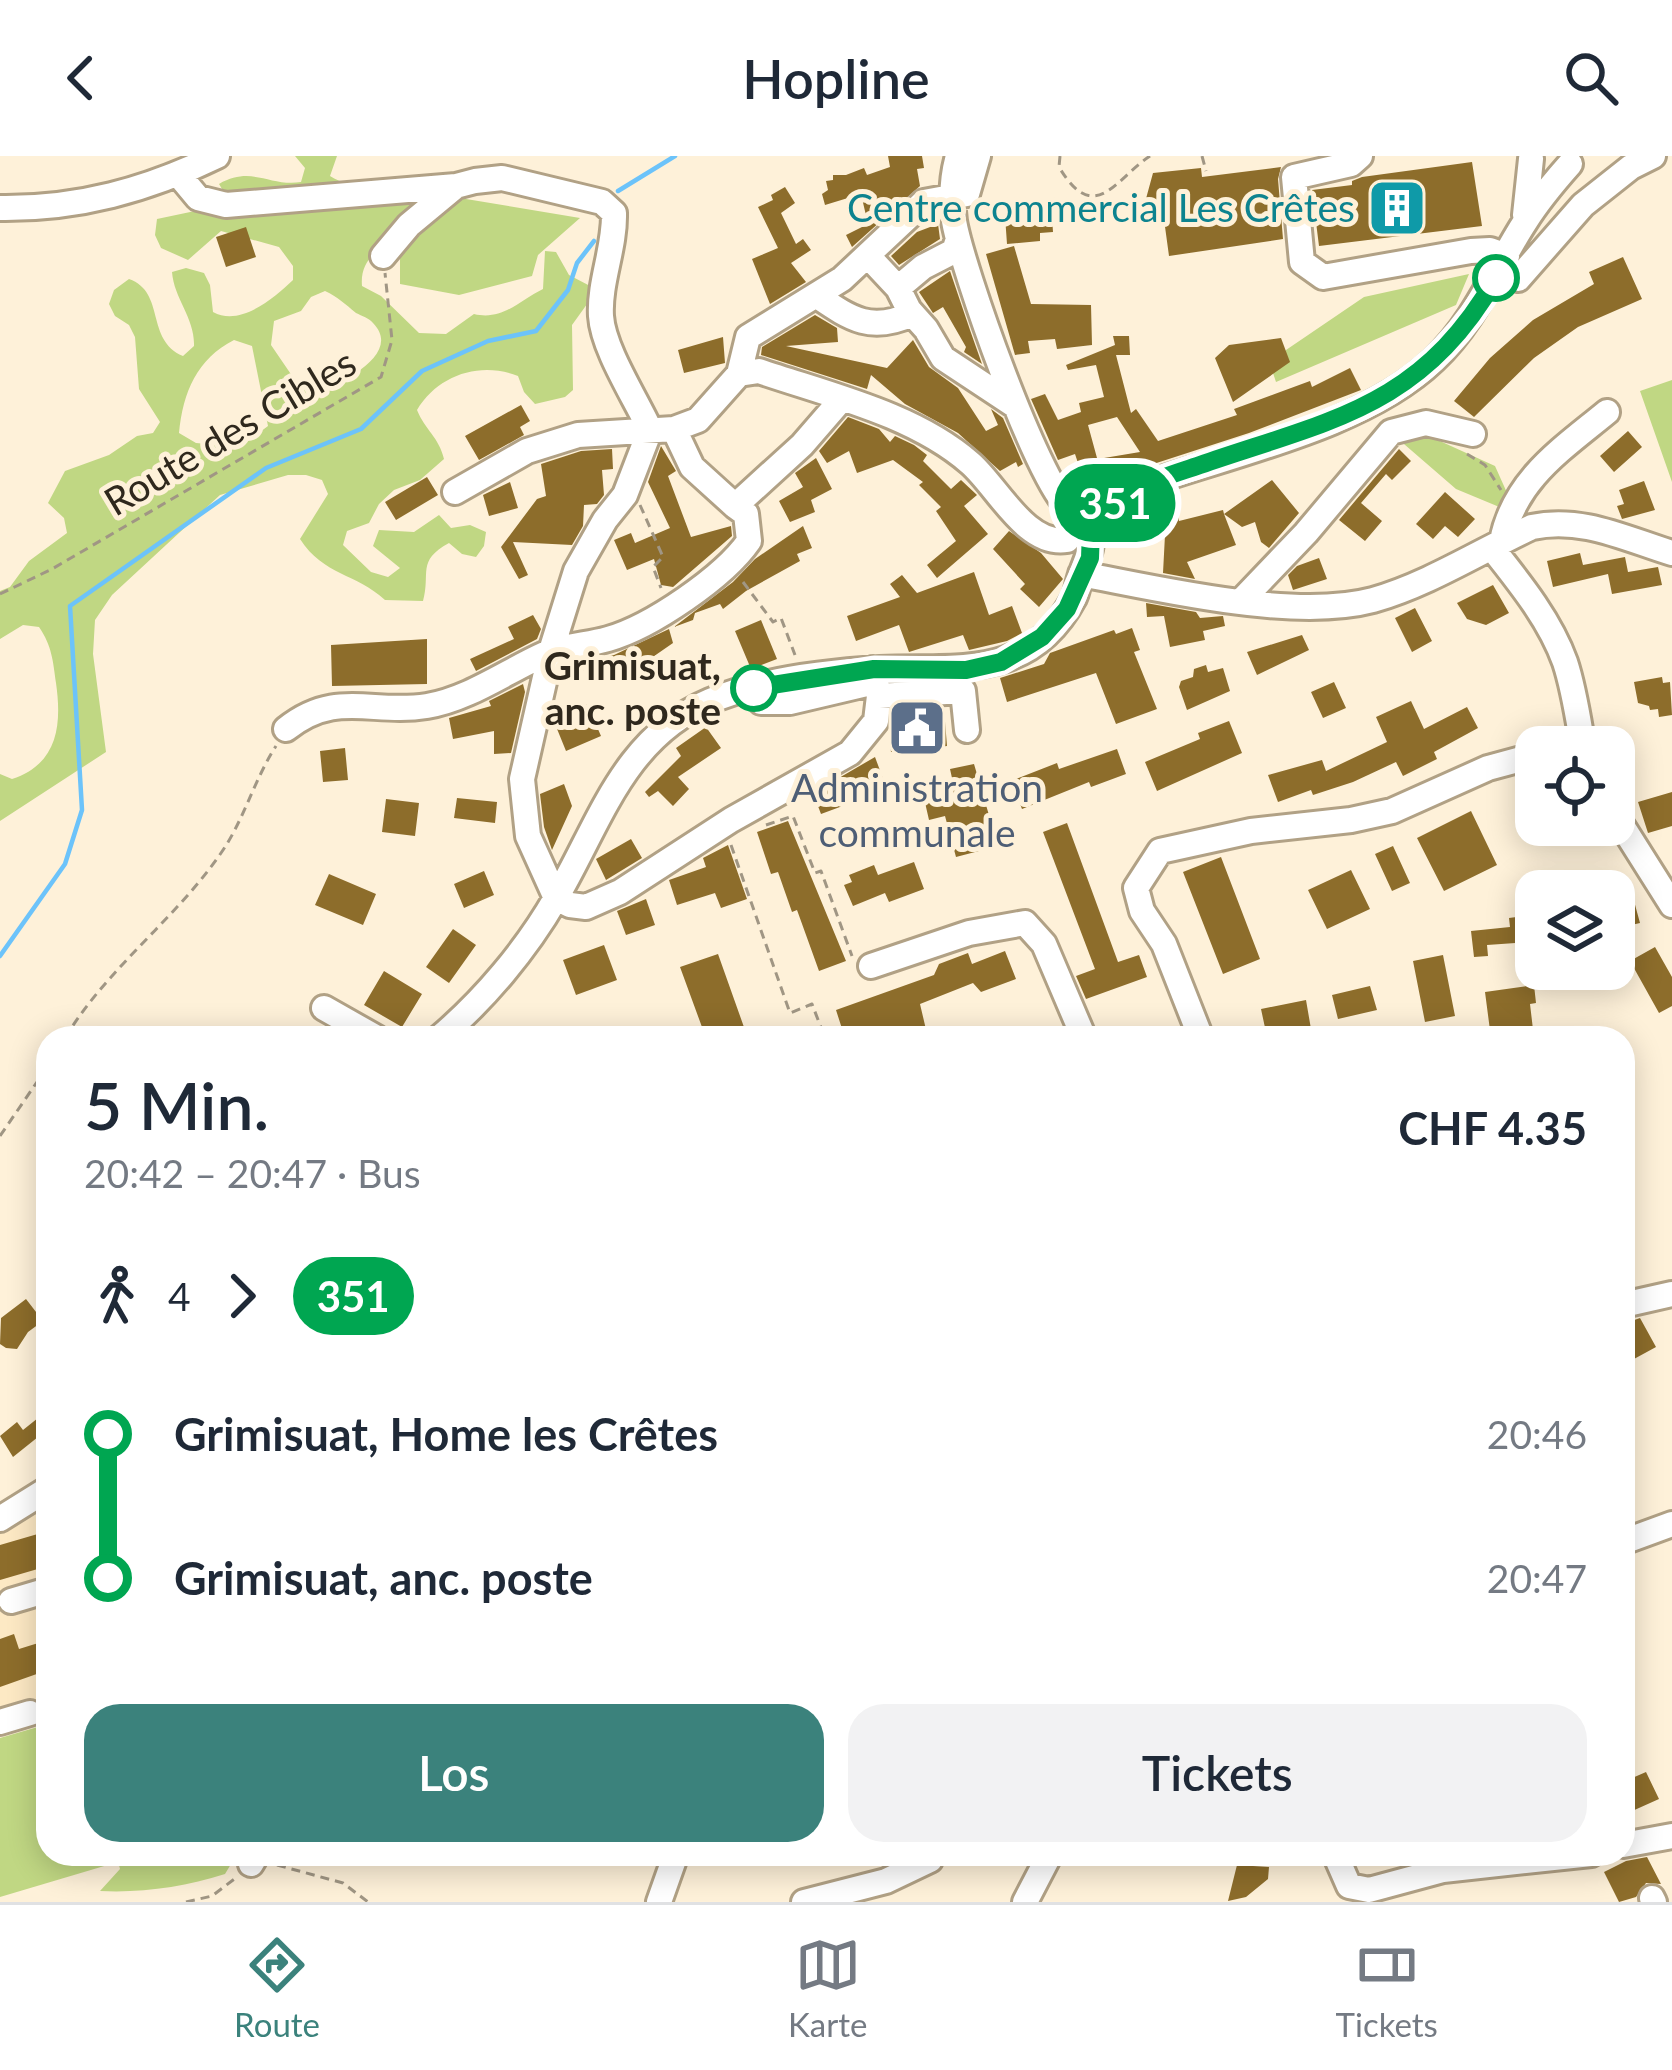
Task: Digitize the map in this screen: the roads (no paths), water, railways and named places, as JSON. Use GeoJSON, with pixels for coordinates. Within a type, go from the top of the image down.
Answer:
{"type":"FeatureCollection","features":[{"type":"Feature","properties":{"kind":"street"},"geometry":{"type":"LineString","coordinates":[[0,208],[90,201],[178,174],[217,156]]}},
{"type":"Feature","properties":{"kind":"street"},"geometry":{"type":"LineString","coordinates":[[452,1026],[529,940],[625,770],[647,742],[672,722],[696,707],[738,692],[876,682],[1001,662],[1054,625],[1073,599],[1090,558],[1080,521],[1051,485],[1016,406],[958,239],[952,196],[958,156]]}},
{"type":"Feature","properties":{"kind":"street"},"geometry":{"type":"LineString","coordinates":[[455,492],[526,451],[578,435],[662,429],[698,420],[739,374],[748,337],[817,296],[869,256],[924,202],[967,194],[978,156]]}},
{"type":"Feature","properties":{"kind":"street"},"geometry":{"type":"LineString","coordinates":[[1360,156],[1351,164],[1294,176],[1302,262],[1323,278],[1490,250],[1518,279],[1583,205],[1630,167],[1653,156]]}},
{"type":"Feature","properties":{"kind":"street"},"geometry":{"type":"LineString","coordinates":[[1524,224],[1530,158],[1551,170],[1575,158]]}},
{"type":"Feature","properties":{"kind":"street"},"geometry":{"type":"LineString","coordinates":[[739,374],[759,371],[914,427],[955,450],[988,478],[1032,530],[1049,540],[1080,521],[1094,496],[1127,490],[1314,428],[1376,402],[1442,352],[1466,325],[1524,224],[1575,158]]}},
{"type":"Feature","properties":{"kind":"street"},"geometry":{"type":"LineString","coordinates":[[178,174],[198,198],[226,205],[502,178],[602,202],[614,213],[615,242],[601,317],[608,341],[662,429],[692,467],[746,514],[749,541],[730,566],[645,623],[610,639],[551,651],[434,705],[332,705],[286,729]]}},
{"type":"Feature","properties":{"kind":"street"},"geometry":{"type":"LineString","coordinates":[[383,256],[409,225],[456,186]]}},
{"type":"Feature","properties":{"kind":"street"},"geometry":{"type":"LineString","coordinates":[[898,288],[923,267],[954,251],[958,239]]}},
{"type":"Feature","properties":{"kind":"street"},"geometry":{"type":"LineString","coordinates":[[869,256],[898,288],[943,358],[1016,406]]}},
{"type":"Feature","properties":{"kind":"street"},"geometry":{"type":"LineString","coordinates":[[817,296],[856,323],[896,322],[912,314]]}},
{"type":"Feature","properties":{"kind":"street"},"geometry":{"type":"LineString","coordinates":[[735,506],[802,445],[842,400]]}},
{"type":"Feature","properties":{"kind":"street"},"geometry":{"type":"LineString","coordinates":[[1579,726],[1558,645],[1497,544],[1528,477],[1607,412]]}},
{"type":"Feature","properties":{"kind":"street"},"geometry":{"type":"LineString","coordinates":[[1240,601],[1306,533],[1391,432],[1426,423],[1463,431]]}},
{"type":"Feature","properties":{"kind":"street"},"geometry":{"type":"LineString","coordinates":[[662,429],[576,571],[551,651],[522,779],[527,836],[556,898],[577,907],[596,903],[648,877],[732,819],[857,747],[876,721],[876,682]]}},
{"type":"Feature","properties":{"kind":"street"},"geometry":{"type":"LineString","coordinates":[[1081,574],[1240,601],[1296,605],[1362,602],[1413,585],[1532,527],[1566,523],[1672,554]]}},
{"type":"Feature","properties":{"kind":"street"},"geometry":{"type":"LineString","coordinates":[[761,702],[790,702],[876,682],[963,691],[967,730]]}},
{"type":"Feature","properties":{"kind":"street"},"geometry":{"type":"LineString","coordinates":[[1197,1026],[1136,888],[1160,851],[1251,830],[1393,811],[1515,761]]}},
{"type":"Feature","properties":{"kind":"street"},"geometry":{"type":"LineString","coordinates":[[1635,846],[1672,905]]}},
{"type":"Feature","properties":{"kind":"street"},"geometry":{"type":"LineString","coordinates":[[864,966],[969,933],[1025,922],[1044,944],[1079,1026]]}},
{"type":"Feature","properties":{"kind":"street"},"geometry":{"type":"LineString","coordinates":[[467,1026],[475,1005]]}},
{"type":"Feature","properties":{"kind":"street"},"geometry":{"type":"LineString","coordinates":[[323,1008],[355,1026]]}},
{"type":"Feature","properties":{"kind":"street"},"geometry":{"type":"LineString","coordinates":[[1635,1302],[1672,1294]]}},
{"type":"Feature","properties":{"kind":"street"},"geometry":{"type":"LineString","coordinates":[[0,1519],[36,1496]]}},
{"type":"Feature","properties":{"kind":"street"},"geometry":{"type":"LineString","coordinates":[[1635,1538],[1672,1524]]}},
{"type":"Feature","properties":{"kind":"street"},"geometry":{"type":"LineString","coordinates":[[11,1601],[36,1594]]}},
{"type":"Feature","properties":{"kind":"street"},"geometry":{"type":"LineString","coordinates":[[0,1722],[29,1713]]}},
{"type":"Feature","properties":{"kind":"street"},"geometry":{"type":"LineString","coordinates":[[1635,1843],[1672,1836]]}},
{"type":"Feature","properties":{"kind":"street"},"geometry":{"type":"LineString","coordinates":[[659,1902],[672,1866]]}},
{"type":"Feature","properties":{"kind":"street"},"geometry":{"type":"LineString","coordinates":[[804,1902],[886,1881],[917,1866]]}},
{"type":"Feature","properties":{"kind":"street"},"geometry":{"type":"LineString","coordinates":[[1025,1902],[1044,1866]]}},
{"type":"Feature","properties":{"kind":"street"},"geometry":{"type":"LineString","coordinates":[[1340,1866],[1348,1886],[1369,1890],[1443,1870],[1480,1866]]}},
{"type":"Feature","properties":{"kind":"waterway"},"geometry":{"type":"LineString","coordinates":[[618,191],[675,156]]}},
{"type":"Feature","properties":{"kind":"waterway"},"geometry":{"type":"LineString","coordinates":[[0,956],[65,864],[82,810],[70,606],[266,468],[361,429],[422,371],[488,341],[536,331],[568,290],[577,263],[594,241]]}},
{"type":"Feature","properties":{"kind":"place","name":"Centre commercial Les Crêtes"},"geometry":{"type":"Point","coordinates":[1397,208]}},
{"type":"Feature","properties":{"kind":"place","name":"Grimisuat, anc. poste"},"geometry":{"type":"Point","coordinates":[754,688]}},
{"type":"Feature","properties":{"kind":"place","name":"Administration communale"},"geometry":{"type":"Point","coordinates":[917,728]}}]}
